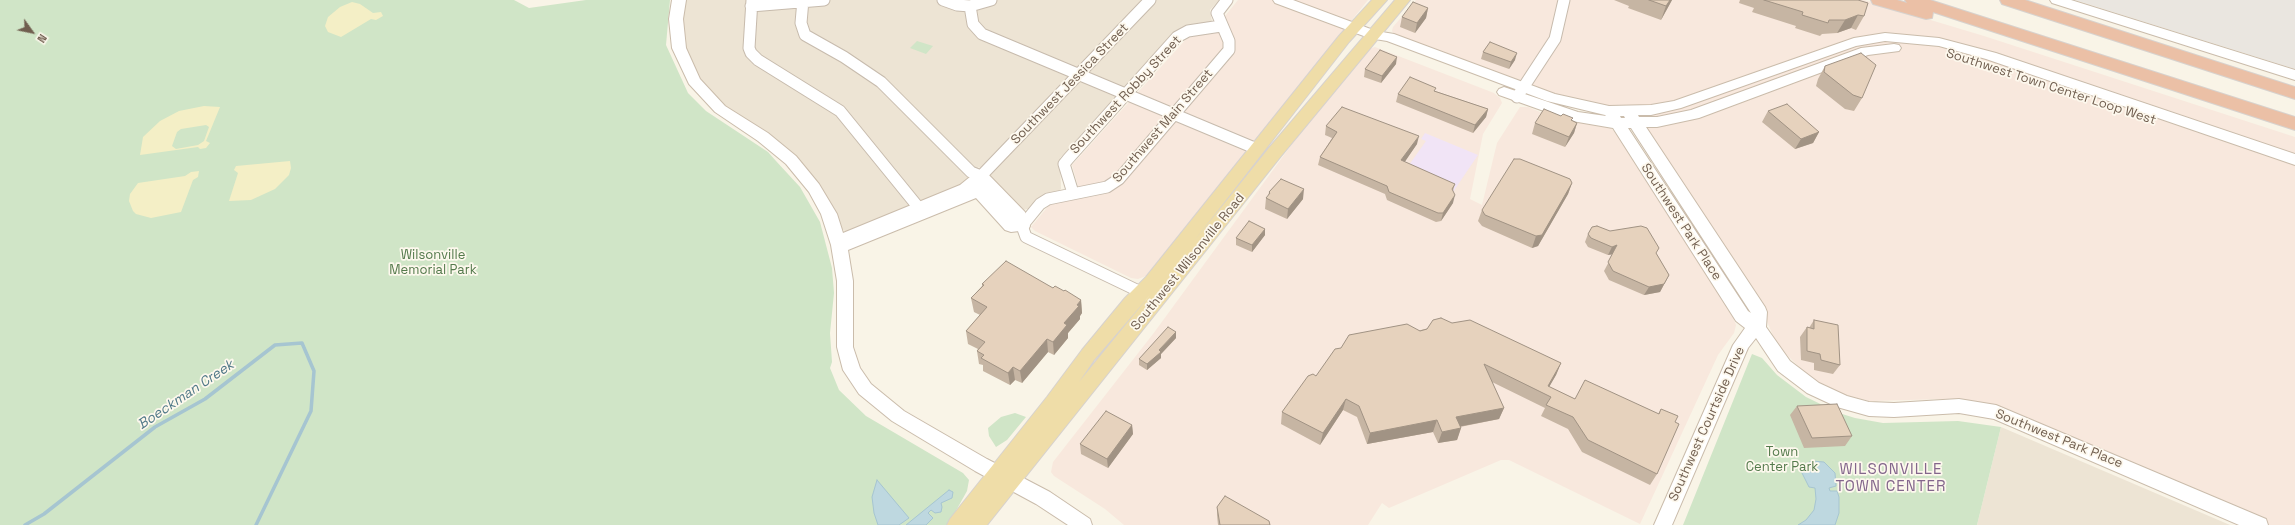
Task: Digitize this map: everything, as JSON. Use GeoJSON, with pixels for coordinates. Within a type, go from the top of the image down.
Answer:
{"type":"FeatureCollection","features":[{"type":"Feature","properties":{"kind":"highway"},"geometry":{"type":"LineString","coordinates":[[1879,0],[2073,58],[2092,58]]}},
{"type":"Feature","properties":{"kind":"highway"},"geometry":{"type":"LineString","coordinates":[[1913,0],[2295,124]]}},
{"type":"Feature","properties":{"kind":"highway"},"geometry":{"type":"LineString","coordinates":[[2008,0],[2295,93]]}},
{"type":"Feature","properties":{"kind":"main road","name":"Southwest Wilsonville Road"},"geometry":{"type":"LineString","coordinates":[[1149,296],[1152,282],[1257,148],[1355,28],[1380,0]]}},
{"type":"Feature","properties":{"kind":"main road","name":"Southwest Wilsonville Road"},"geometry":{"type":"LineString","coordinates":[[957,525],[1004,477],[1149,296],[1275,152],[1403,0]]}},
{"type":"Feature","properties":{"kind":"main road","name":"Southwest Wilsonville Road"},"geometry":{"type":"LineString","coordinates":[[975,525],[1004,477]]}},
{"type":"Feature","properties":{"kind":"street"},"geometry":{"type":"LineString","coordinates":[[679,0],[676,19],[679,48],[694,81],[714,104],[774,144],[805,175],[829,214],[840,245],[846,281],[845,347],[849,362],[860,382],[880,403],[898,416],[1004,477],[1044,498],[1083,525]]}},
{"type":"Feature","properties":{"kind":"street"},"geometry":{"type":"LineString","coordinates":[[824,0],[752,3],[751,53],[758,60],[840,111],[921,211]]}},
{"type":"Feature","properties":{"kind":"street"},"geometry":{"type":"LineString","coordinates":[[943,0],[957,5],[970,6],[991,0]]}},
{"type":"Feature","properties":{"kind":"street","name":"Southwest Jessica Street"},"geometry":{"type":"LineString","coordinates":[[840,245],[849,244],[921,211],[970,194],[979,178],[1150,0]]}},
{"type":"Feature","properties":{"kind":"street","name":"Southwest Main Street"},"geometry":{"type":"LineString","coordinates":[[1022,226],[1044,201],[1055,196],[1100,189],[1113,184],[1229,50],[1229,41],[1221,26],[1217,13],[1227,0]]}},
{"type":"Feature","properties":{"kind":"street","name":"Southwest Town Center Loop West"},"geometry":{"type":"LineString","coordinates":[[1280,0],[1374,35],[1382,44],[1520,93],[1572,116],[1631,117],[1657,122],[1694,114],[1866,51],[1879,49],[1916,48],[1948,53],[1974,60],[2227,145],[2295,171]]}},
{"type":"Feature","properties":{"kind":"street"},"geometry":{"type":"LineString","coordinates":[[1520,93],[1555,39],[1564,0]]}},
{"type":"Feature","properties":{"kind":"street"},"geometry":{"type":"LineString","coordinates":[[2058,0],[2295,75]]}},
{"type":"Feature","properties":{"kind":"street"},"geometry":{"type":"LineString","coordinates":[[803,1],[801,23],[805,35],[844,57],[881,82],[979,178],[1011,226],[1022,226],[1026,237],[1149,296]]}},
{"type":"Feature","properties":{"kind":"street"},"geometry":{"type":"LineString","coordinates":[[970,6],[973,24],[982,34],[1257,148]]}},
{"type":"Feature","properties":{"kind":"street","name":"Southwest Robby Street"},"geometry":{"type":"LineString","coordinates":[[1073,193],[1064,164],[1126,94],[1182,34],[1188,31],[1221,26]]}},
{"type":"Feature","properties":{"kind":"street","name":"Southwest Town Center Loop West"},"geometry":{"type":"LineString","coordinates":[[1631,117],[1651,110],[1676,105],[1854,42],[1885,37],[1910,38],[1949,44],[1991,56],[2262,146],[2295,160]]}},
{"type":"Feature","properties":{"kind":"street","name":"Southwest Park Place"},"geometry":{"type":"LineString","coordinates":[[1612,117],[1742,316],[1758,328],[1777,357],[1792,372],[1813,388],[1843,402],[1886,410],[1960,406],[1996,412],[2259,525]]}},
{"type":"Feature","properties":{"kind":"street","name":"Southwest Park Place"},"geometry":{"type":"LineString","coordinates":[[1631,117],[1759,312],[1758,328]]}},
{"type":"Feature","properties":{"kind":"street","name":"Southwest Courtside Drive"},"geometry":{"type":"LineString","coordinates":[[1663,525],[1741,344],[1749,334],[1758,328]]}},
{"type":"Feature","properties":{"kind":"shaded area"},"geometry":{"type":"Polygon","coordinates":[[[684,0],[1219,0],[1210,10],[1212,22],[1187,28],[1114,100],[1060,158],[1061,189],[1058,192],[1032,208],[1019,211],[1014,208],[1015,202],[1000,186],[994,186],[979,167],[960,188],[853,232],[846,232],[841,228],[829,201],[817,183],[718,101],[702,83],[687,53],[682,35],[684,0]]]}},
{"type":"Feature","properties":{"kind":"shaded area"},"geometry":{"type":"Polygon","coordinates":[[[1238,0],[1368,0],[1146,276],[1138,279],[1131,278],[1035,231],[1031,227],[1050,204],[1065,201],[1078,186],[1072,165],[1189,36],[1212,32],[1238,0]]]}},
{"type":"Feature","properties":{"kind":"shaded area"},"geometry":{"type":"Polygon","coordinates":[[[1416,0],[1864,0],[1984,36],[2295,137],[2295,525],[2267,525],[1976,402],[1946,399],[1870,401],[1843,395],[1821,384],[1802,370],[1784,352],[1774,338],[1763,312],[1632,108],[1581,104],[1394,34],[1392,31],[1393,27],[1416,0]]]}},
{"type":"Feature","properties":{"kind":"shaded area"},"geometry":{"type":"Polygon","coordinates":[[[2075,0],[2295,0],[2295,69],[2183,34],[2075,0]]]}},
{"type":"Feature","properties":{"kind":"shaded area"},"geometry":{"type":"Polygon","coordinates":[[[1375,47],[1494,93],[1500,98],[1502,103],[1483,134],[1470,199],[1482,205],[1497,143],[1520,107],[1528,107],[1545,114],[1609,127],[1614,131],[1733,317],[1736,325],[1734,333],[1718,355],[1640,524],[1509,460],[1501,460],[1389,508],[1382,503],[1368,525],[1124,525],[1105,509],[1054,476],[1051,472],[1053,462],[1153,334],[1303,129],[1369,49],[1375,47]]]}},
{"type":"Feature","properties":{"kind":"shaded area"},"geometry":{"type":"Polygon","coordinates":[[[1425,133],[1478,155],[1453,192],[1404,172],[1426,141],[1421,139],[1425,133]]]}},
{"type":"Feature","properties":{"kind":"shaded area"},"geometry":{"type":"Polygon","coordinates":[[[2001,427],[2230,525],[1977,525],[2001,427]]]}},
{"type":"Feature","properties":{"kind":"green space","name":"Wilsonville Memorial Park"},"geometry":{"type":"Polygon","coordinates":[[[0,0],[514,0],[529,8],[586,0],[670,0],[666,45],[688,93],[706,111],[768,152],[800,187],[820,222],[832,268],[834,293],[830,333],[832,362],[830,368],[839,390],[866,416],[963,473],[969,480],[967,491],[948,525],[0,525],[0,0]]]}},
{"type":"Feature","properties":{"kind":"green space"},"geometry":{"type":"Polygon","coordinates":[[[917,41],[933,46],[926,54],[910,48],[917,41]]]}},
{"type":"Feature","properties":{"kind":"green space","name":"Town Center Park"},"geometry":{"type":"Polygon","coordinates":[[[1752,354],[1762,358],[1777,375],[1806,397],[1839,413],[1855,418],[1883,423],[1958,421],[2001,427],[1977,525],[1683,525],[1752,354]]]}},
{"type":"Feature","properties":{"kind":"green space"},"geometry":{"type":"Polygon","coordinates":[[[1015,413],[1026,417],[1007,440],[996,447],[989,436],[988,428],[1001,417],[1015,413]]]}},
{"type":"Feature","properties":{"kind":"sand"},"geometry":{"type":"Polygon","coordinates":[[[352,2],[360,4],[373,13],[381,12],[383,16],[376,20],[371,19],[341,37],[328,32],[325,26],[328,17],[340,7],[352,2]]]}},
{"type":"Feature","properties":{"kind":"sand"},"geometry":{"type":"Polygon","coordinates":[[[204,106],[220,107],[206,141],[210,143],[206,148],[200,149],[198,147],[140,155],[143,137],[160,121],[179,111],[204,106]],[[206,125],[181,129],[177,132],[172,146],[176,149],[198,145],[204,141],[209,127],[206,125]]]}},
{"type":"Feature","properties":{"kind":"sand"},"geometry":{"type":"Polygon","coordinates":[[[290,161],[291,168],[289,175],[275,189],[251,200],[229,201],[238,173],[234,170],[236,166],[290,161]]]}},
{"type":"Feature","properties":{"kind":"sand"},"geometry":{"type":"Polygon","coordinates":[[[199,171],[198,177],[193,180],[181,212],[151,218],[136,214],[133,211],[129,201],[130,194],[138,183],[185,176],[191,172],[199,171]]]}},
{"type":"Feature","properties":{"kind":"water"},"geometry":{"type":"Polygon","coordinates":[[[1812,461],[1824,462],[1835,473],[1836,486],[1829,488],[1830,491],[1837,491],[1839,497],[1839,513],[1835,525],[1798,525],[1806,520],[1814,510],[1816,499],[1815,488],[1809,487],[1800,469],[1805,464],[1812,461]]]}},
{"type":"Feature","properties":{"kind":"water"},"geometry":{"type":"Polygon","coordinates":[[[877,480],[909,518],[899,525],[878,525],[874,513],[872,497],[877,480]]]}},
{"type":"Feature","properties":{"kind":"water"},"geometry":{"type":"Polygon","coordinates":[[[949,490],[953,492],[952,498],[941,503],[941,512],[935,513],[931,510],[928,513],[933,518],[926,525],[906,525],[949,490]]]}},
{"type":"Feature","properties":{"kind":"building"},"geometry":{"type":"Polygon","coordinates":[[[1649,0],[1670,0],[1666,6],[1649,0]]]}},
{"type":"Feature","properties":{"kind":"building"},"geometry":{"type":"Polygon","coordinates":[[[1764,0],[1858,0],[1868,3],[1864,16],[1858,15],[1845,20],[1829,20],[1828,23],[1802,15],[1803,12],[1764,0]]]}},
{"type":"Feature","properties":{"kind":"building"},"geometry":{"type":"Polygon","coordinates":[[[1413,2],[1428,8],[1417,23],[1402,17],[1413,2]]]}},
{"type":"Feature","properties":{"kind":"building"},"geometry":{"type":"Polygon","coordinates":[[[1490,42],[1517,53],[1511,62],[1483,52],[1490,42]]]}},
{"type":"Feature","properties":{"kind":"building"},"geometry":{"type":"Polygon","coordinates":[[[1380,50],[1397,57],[1382,76],[1365,69],[1380,50]]]}},
{"type":"Feature","properties":{"kind":"building"},"geometry":{"type":"Polygon","coordinates":[[[1861,53],[1876,65],[1862,98],[1853,95],[1824,72],[1825,66],[1861,53]]]}},
{"type":"Feature","properties":{"kind":"building"},"geometry":{"type":"Polygon","coordinates":[[[1410,77],[1436,88],[1434,91],[1488,109],[1475,125],[1398,94],[1410,77]]]}},
{"type":"Feature","properties":{"kind":"building"},"geometry":{"type":"Polygon","coordinates":[[[1787,104],[1819,132],[1801,139],[1768,111],[1787,104]]]}},
{"type":"Feature","properties":{"kind":"building"},"geometry":{"type":"Polygon","coordinates":[[[1342,107],[1419,136],[1401,160],[1455,184],[1452,189],[1455,195],[1443,213],[1438,213],[1389,192],[1387,186],[1320,157],[1337,132],[1326,126],[1342,107]]]}},
{"type":"Feature","properties":{"kind":"building"},"geometry":{"type":"Polygon","coordinates":[[[1544,109],[1561,116],[1563,114],[1573,118],[1571,120],[1577,123],[1569,137],[1535,123],[1544,109]]]}},
{"type":"Feature","properties":{"kind":"building"},"geometry":{"type":"Polygon","coordinates":[[[1514,159],[1520,159],[1570,179],[1572,183],[1542,235],[1536,236],[1485,215],[1482,210],[1514,159]]]}},
{"type":"Feature","properties":{"kind":"building"},"geometry":{"type":"Polygon","coordinates":[[[1281,179],[1304,189],[1288,209],[1266,198],[1270,193],[1269,192],[1281,179]]]}},
{"type":"Feature","properties":{"kind":"building"},"geometry":{"type":"Polygon","coordinates":[[[1249,221],[1265,229],[1252,245],[1236,238],[1249,221]]]}},
{"type":"Feature","properties":{"kind":"building"},"geometry":{"type":"Polygon","coordinates":[[[1597,226],[1610,231],[1641,226],[1647,228],[1659,248],[1656,253],[1669,275],[1664,284],[1649,287],[1613,271],[1608,262],[1617,245],[1612,247],[1591,238],[1588,234],[1592,227],[1597,226]]]}},
{"type":"Feature","properties":{"kind":"building"},"geometry":{"type":"Polygon","coordinates":[[[1006,261],[1053,288],[1055,286],[1064,291],[1065,290],[1081,300],[1077,305],[1079,306],[1064,323],[1067,325],[1053,342],[1047,339],[1020,371],[1013,367],[1008,373],[981,358],[984,355],[977,351],[985,342],[966,331],[987,307],[971,298],[984,285],[982,284],[1006,261]]]}},
{"type":"Feature","properties":{"kind":"building"},"geometry":{"type":"Polygon","coordinates":[[[1441,318],[1452,323],[1470,320],[1561,363],[1548,386],[1575,399],[1585,380],[1659,414],[1661,409],[1678,416],[1675,422],[1679,424],[1657,474],[1588,440],[1573,417],[1546,405],[1551,397],[1484,364],[1504,408],[1456,417],[1461,428],[1442,432],[1437,420],[1370,433],[1359,406],[1346,399],[1323,433],[1282,412],[1308,376],[1313,374],[1316,376],[1335,349],[1341,348],[1349,335],[1407,324],[1420,331],[1427,329],[1433,320],[1441,318]]]}},
{"type":"Feature","properties":{"kind":"building"},"geometry":{"type":"Polygon","coordinates":[[[1814,320],[1838,325],[1840,365],[1821,360],[1820,354],[1807,351],[1807,327],[1814,329],[1814,320]]]}},
{"type":"Feature","properties":{"kind":"building"},"geometry":{"type":"Polygon","coordinates":[[[1168,327],[1176,332],[1159,350],[1161,352],[1147,364],[1139,359],[1168,327]]]}},
{"type":"Feature","properties":{"kind":"building"},"geometry":{"type":"Polygon","coordinates":[[[1837,404],[1852,436],[1812,438],[1797,406],[1837,404]]]}},
{"type":"Feature","properties":{"kind":"building"},"geometry":{"type":"Polygon","coordinates":[[[1106,411],[1132,425],[1107,459],[1080,444],[1106,411]]]}},
{"type":"Feature","properties":{"kind":"building"},"geometry":{"type":"Polygon","coordinates":[[[1225,496],[1269,521],[1270,525],[1220,525],[1217,507],[1225,496]]]}},
{"type":"Feature","properties":{"kind":"waterway","name":"Boeckman Creek"},"geometry":{"type":"LineString","coordinates":[[25,525],[44,514],[155,427],[205,399],[275,345],[302,343],[314,371],[311,411],[256,525]]}},
{"type":"Feature","properties":{"kind":"district","name":"WILSONVILLE TOWN CENTER"},"geometry":{"type":"Point","coordinates":[1891,478]}}]}
